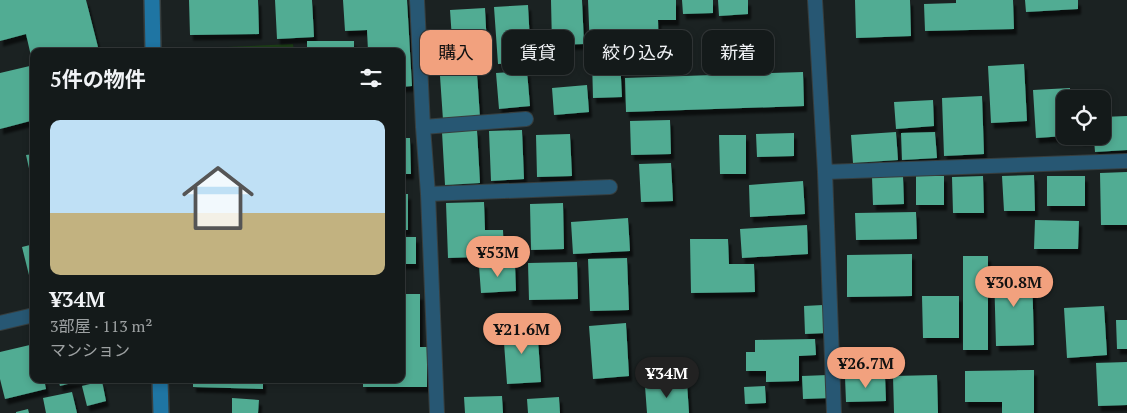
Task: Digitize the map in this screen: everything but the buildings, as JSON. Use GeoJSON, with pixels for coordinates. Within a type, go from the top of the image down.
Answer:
{"type":"FeatureCollection","features":[{"type":"Feature","properties":{"kind":"main road"},"geometry":{"type":"LineString","coordinates":[[152,0],[153,48]]}},
{"type":"Feature","properties":{"kind":"main road"},"geometry":{"type":"LineString","coordinates":[[160,383],[161,413]]}},
{"type":"Feature","properties":{"kind":"lane"},"geometry":{"type":"LineString","coordinates":[[417,0],[428,194],[437,413]]}},
{"type":"Feature","properties":{"kind":"lane"},"geometry":{"type":"LineString","coordinates":[[815,0],[825,172],[834,413]]}},
{"type":"Feature","properties":{"kind":"lane"},"geometry":{"type":"LineString","coordinates":[[423,127],[526,119]]}},
{"type":"Feature","properties":{"kind":"lane"},"geometry":{"type":"LineString","coordinates":[[825,172],[1127,161]]}},
{"type":"Feature","properties":{"kind":"lane"},"geometry":{"type":"LineString","coordinates":[[428,194],[610,188]]}},
{"type":"Feature","properties":{"kind":"lane"},"geometry":{"type":"LineString","coordinates":[[0,323],[30,316]]}},
{"type":"Feature","properties":{"kind":"green space"},"geometry":{"type":"Polygon","coordinates":[[[293,44],[294,48],[203,48],[293,44]]]}}]}
